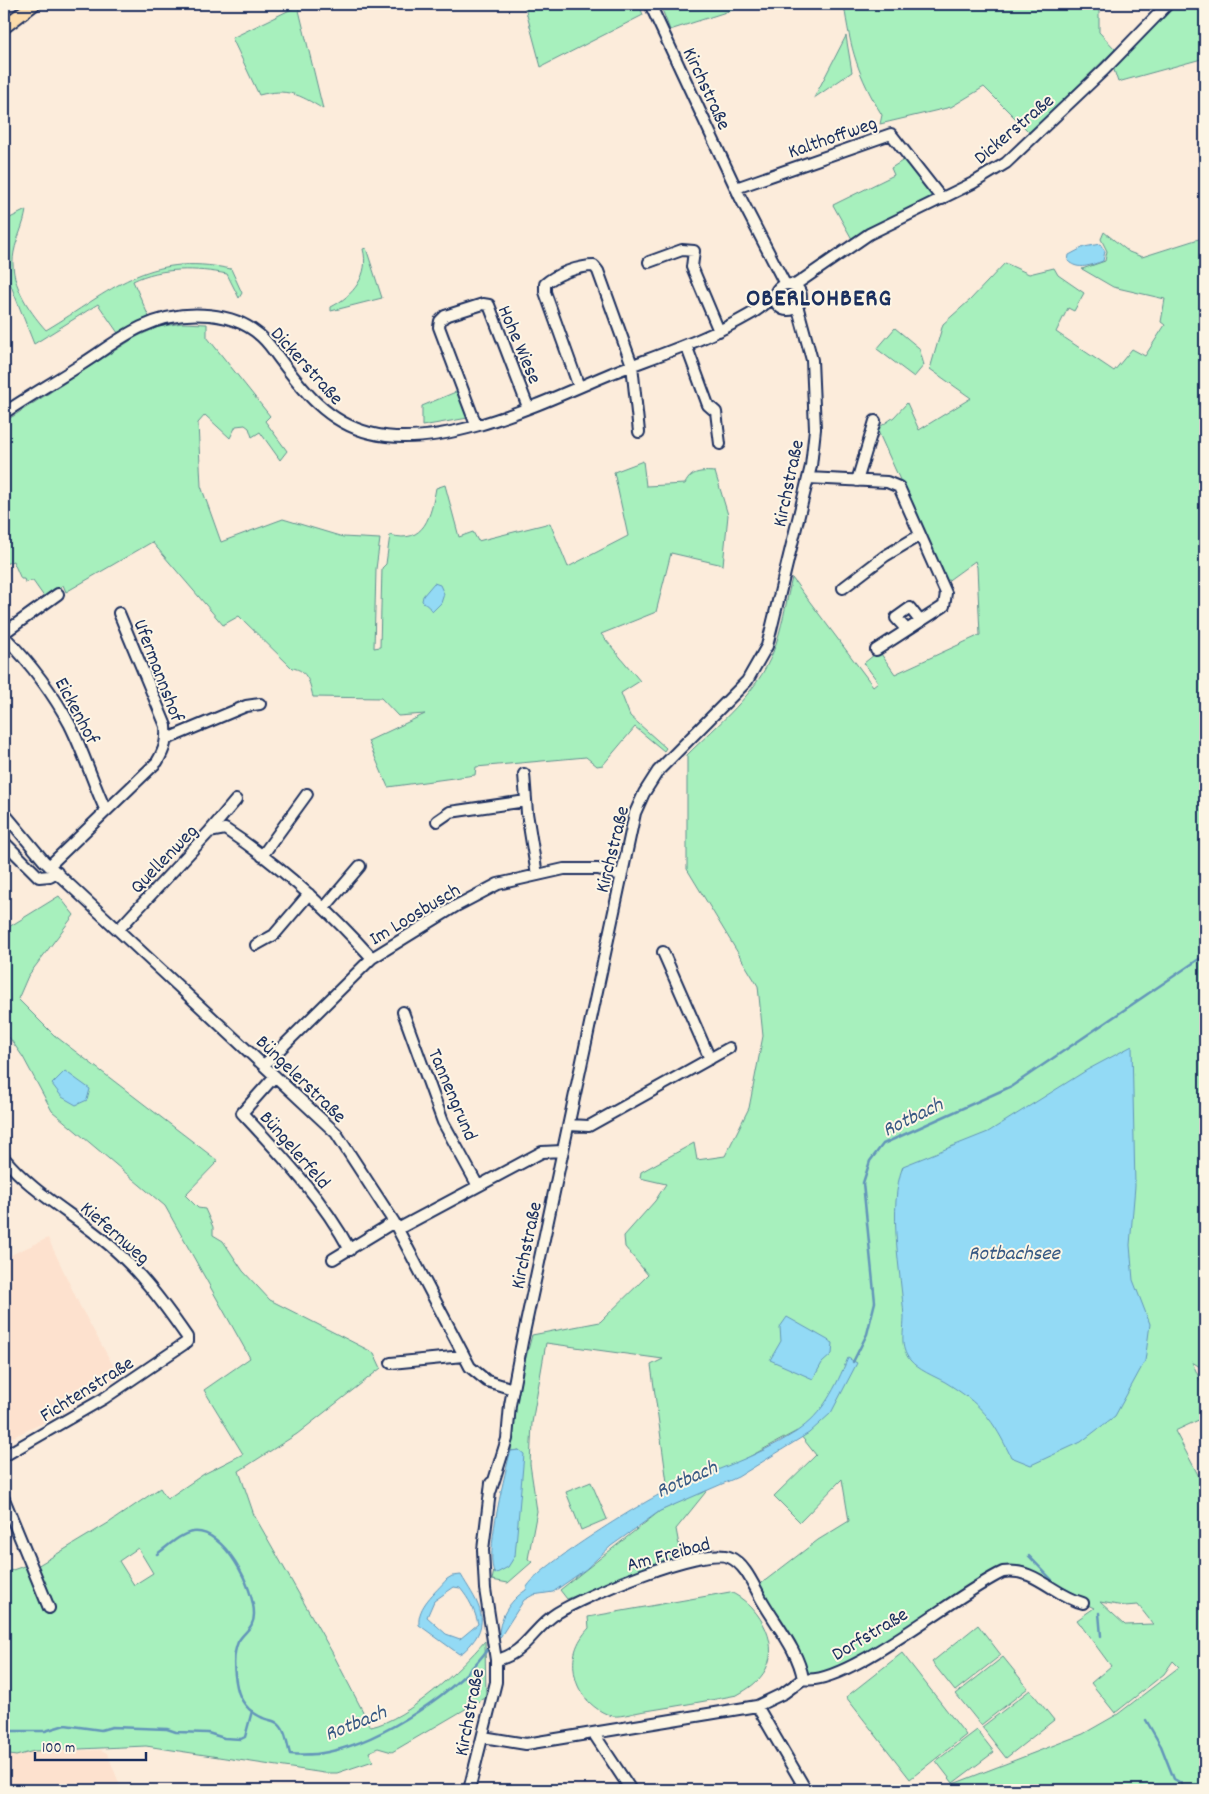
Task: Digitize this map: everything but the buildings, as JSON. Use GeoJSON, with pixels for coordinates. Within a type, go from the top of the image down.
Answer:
{"type":"FeatureCollection","features":[{"type":"Feature","properties":{"kind":"main road"},"geometry":{"type":"LineString","coordinates":[[4,27],[34,4]]}},
{"type":"Feature","properties":{"kind":"street","name":"Kirchstraße"},"geometry":{"type":"LineString","coordinates":[[469,1790],[496,1682],[495,1655],[484,1589],[483,1550],[491,1490],[507,1440],[513,1389],[621,875],[636,813],[644,793],[658,771],[747,681],[760,660],[772,627],[808,478],[816,411],[812,360],[807,344],[762,240],[650,4]]}},
{"type":"Feature","properties":{"kind":"street","name":"Dickerstraße"},"geometry":{"type":"LineString","coordinates":[[5,409],[139,328],[169,318],[202,315],[220,316],[236,322],[265,340],[308,395],[324,412],[343,424],[369,433],[400,438],[448,432],[476,425],[528,407],[686,345],[787,296],[869,234],[988,175],[1006,163],[1105,69],[1168,4]]}},
{"type":"Feature","properties":{"kind":"street","name":"Kalthoffweg"},"geometry":{"type":"LineString","coordinates":[[736,188],[891,134],[942,199]]}},
{"type":"Feature","properties":{"kind":"street"},"geometry":{"type":"LineString","coordinates":[[649,262],[682,250],[694,251],[692,267],[719,330]]}},
{"type":"Feature","properties":{"kind":"street"},"geometry":{"type":"LineString","coordinates":[[579,387],[545,292],[545,284],[551,278],[588,266],[594,266],[598,271],[632,365],[639,432]]}},
{"type":"Feature","properties":{"kind":"street","name":"Hohe Wiese"},"geometry":{"type":"LineString","coordinates":[[476,425],[439,327],[440,321],[445,316],[483,304],[489,305],[528,407]]}},
{"type":"Feature","properties":{"kind":"street"},"geometry":{"type":"LineString","coordinates":[[686,345],[708,405],[716,412],[720,444]]}},
{"type":"Feature","properties":{"kind":"street"},"geometry":{"type":"LineString","coordinates":[[857,481],[875,421]]}},
{"type":"Feature","properties":{"kind":"street"},"geometry":{"type":"LineString","coordinates":[[808,478],[887,482],[899,487],[946,593],[944,606],[876,650]]}},
{"type":"Feature","properties":{"kind":"street"},"geometry":{"type":"LineString","coordinates":[[843,588],[885,556],[920,536]]}},
{"type":"Feature","properties":{"kind":"street","name":"Eickenhof"},"geometry":{"type":"LineString","coordinates":[[58,594],[4,634],[32,666],[52,694],[70,726],[106,811]]}},
{"type":"Feature","properties":{"kind":"street"},"geometry":{"type":"LineString","coordinates":[[906,630],[896,618],[910,608],[920,621]]}},
{"type":"Feature","properties":{"kind":"street","name":"Ufermannshof"},"geometry":{"type":"LineString","coordinates":[[119,613],[166,726],[167,739]]}},
{"type":"Feature","properties":{"kind":"street"},"geometry":{"type":"LineString","coordinates":[[4,842],[39,877],[50,876],[53,869],[106,811],[157,762],[167,739],[246,706],[260,704]]}},
{"type":"Feature","properties":{"kind":"street"},"geometry":{"type":"LineString","coordinates":[[524,774],[537,875]]}},
{"type":"Feature","properties":{"kind":"street"},"geometry":{"type":"LineString","coordinates":[[262,856],[306,794]]}},
{"type":"Feature","properties":{"kind":"street"},"geometry":{"type":"LineString","coordinates":[[210,832],[236,800]]}},
{"type":"Feature","properties":{"kind":"street"},"geometry":{"type":"LineString","coordinates":[[437,821],[450,812],[526,801]]}},
{"type":"Feature","properties":{"kind":"street","name":"Büngelerstraße"},"geometry":{"type":"LineString","coordinates":[[4,813],[53,869],[336,1133],[396,1226],[463,1356],[478,1375],[497,1385],[513,1389]]}},
{"type":"Feature","properties":{"kind":"street","name":"Quellenweg"},"geometry":{"type":"LineString","coordinates":[[119,929],[210,832],[225,829],[262,856],[325,908],[372,958]]}},
{"type":"Feature","properties":{"kind":"street"},"geometry":{"type":"LineString","coordinates":[[325,908],[360,866]]}},
{"type":"Feature","properties":{"kind":"street","name":"Im Loosbusch"},"geometry":{"type":"LineString","coordinates":[[264,1066],[372,958],[456,906],[498,884],[564,869],[598,869],[621,875]]}},
{"type":"Feature","properties":{"kind":"street"},"geometry":{"type":"LineString","coordinates":[[256,946],[274,935],[309,894]]}},
{"type":"Feature","properties":{"kind":"street"},"geometry":{"type":"LineString","coordinates":[[663,952],[710,1059]]}},
{"type":"Feature","properties":{"kind":"street","name":"Tannengrund"},"geometry":{"type":"LineString","coordinates":[[403,1012],[443,1122],[478,1186]]}},
{"type":"Feature","properties":{"kind":"street"},"geometry":{"type":"LineString","coordinates":[[569,1125],[589,1126],[729,1048]]}},
{"type":"Feature","properties":{"kind":"street","name":"Büngelerfeld"},"geometry":{"type":"LineString","coordinates":[[275,1076],[242,1113],[297,1172],[338,1228],[350,1250]]}},
{"type":"Feature","properties":{"kind":"street"},"geometry":{"type":"LineString","coordinates":[[334,1259],[542,1152],[562,1152]]}},
{"type":"Feature","properties":{"kind":"street","name":"Kiefernweg"},"geometry":{"type":"LineString","coordinates":[[4,1158],[18,1174],[92,1231],[128,1262],[169,1311],[187,1337],[184,1346]]}},
{"type":"Feature","properties":{"kind":"street","name":"Fichtenstraße"},"geometry":{"type":"LineString","coordinates":[[4,1456],[103,1399],[184,1346]]}},
{"type":"Feature","properties":{"kind":"street"},"geometry":{"type":"LineString","coordinates":[[391,1363],[463,1356]]}},
{"type":"Feature","properties":{"kind":"street"},"geometry":{"type":"LineString","coordinates":[[4,1499],[49,1608]]}},
{"type":"Feature","properties":{"kind":"street","name":"Am Freibad"},"geometry":{"type":"LineString","coordinates":[[495,1655],[508,1658],[519,1651],[535,1630],[556,1613],[613,1587],[662,1568],[714,1555],[729,1557],[742,1566],[796,1658],[803,1680]]}},
{"type":"Feature","properties":{"kind":"street","name":"Dorfstraße"},"geometry":{"type":"LineString","coordinates":[[483,1737],[526,1744],[757,1706],[784,1693],[803,1680],[826,1677],[860,1662],[1003,1572],[1029,1574],[1064,1597],[1083,1603]]}},
{"type":"Feature","properties":{"kind":"street"},"geometry":{"type":"LineString","coordinates":[[757,1706],[806,1790]]}},
{"type":"Feature","properties":{"kind":"street"},"geometry":{"type":"LineString","coordinates":[[594,1734],[631,1790]]}},
{"type":"Feature","properties":{"kind":"shaded area"},"geometry":{"type":"Polygon","coordinates":[[[48,1238],[81,1308],[119,1376],[41,1424],[4,1441],[4,1258],[48,1238]]]}},
{"type":"Feature","properties":{"kind":"shaded area"},"geometry":{"type":"Polygon","coordinates":[[[101,1750],[107,1753],[122,1790],[4,1790],[4,1754],[16,1756],[34,1751],[101,1750]]]}},
{"type":"Feature","properties":{"kind":"green space"},"geometry":{"type":"Polygon","coordinates":[[[524,4],[639,4],[643,15],[541,67],[524,4]]]}},
{"type":"Feature","properties":{"kind":"green space"},"geometry":{"type":"Polygon","coordinates":[[[660,4],[751,4],[670,30],[660,4]]]}},
{"type":"Feature","properties":{"kind":"green space"},"geometry":{"type":"Polygon","coordinates":[[[844,4],[1106,4],[1099,9],[1099,32],[1115,49],[1030,133],[984,87],[951,107],[880,124],[882,115],[861,74],[852,48],[844,4]]]}},
{"type":"Feature","properties":{"kind":"green space"},"geometry":{"type":"Polygon","coordinates":[[[1174,4],[1205,4],[1205,58],[1118,82],[1113,67],[1174,4]]]}},
{"type":"Feature","properties":{"kind":"green space"},"geometry":{"type":"Polygon","coordinates":[[[298,6],[323,109],[300,96],[285,92],[259,95],[232,38],[298,6]]]}},
{"type":"Feature","properties":{"kind":"green space"},"geometry":{"type":"Polygon","coordinates":[[[846,36],[852,72],[814,98],[846,36]]]}},
{"type":"Feature","properties":{"kind":"green space"},"geometry":{"type":"Polygon","coordinates":[[[907,158],[930,188],[935,198],[867,228],[852,239],[833,205],[894,175],[891,168],[907,158]]]}},
{"type":"Feature","properties":{"kind":"green space"},"geometry":{"type":"Polygon","coordinates":[[[26,210],[14,252],[14,273],[26,304],[46,330],[132,278],[153,270],[176,265],[202,265],[231,269],[242,293],[239,298],[227,274],[191,270],[155,273],[133,281],[149,317],[118,333],[98,304],[34,344],[4,268],[4,221],[26,210]]]}},
{"type":"Feature","properties":{"kind":"green space"},"geometry":{"type":"Polygon","coordinates":[[[1104,232],[1129,252],[1142,257],[1205,237],[1205,1370],[1192,1362],[1205,1391],[1205,1417],[1175,1431],[1205,1488],[1205,1790],[950,1790],[948,1786],[1083,1734],[1118,1714],[1179,1667],[1173,1661],[1164,1674],[1115,1713],[1091,1683],[1111,1666],[1077,1620],[1094,1608],[1073,1598],[1029,1569],[1020,1566],[1004,1567],[986,1575],[880,1645],[812,1678],[758,1586],[818,1540],[849,1521],[842,1479],[800,1522],[774,1496],[816,1455],[797,1431],[736,1464],[668,1490],[651,1365],[663,1359],[546,1343],[532,1423],[530,1464],[537,1511],[528,1559],[532,1562],[508,1583],[492,1580],[519,1450],[511,1451],[517,1391],[532,1335],[600,1322],[648,1275],[625,1247],[624,1236],[655,1201],[666,1184],[640,1178],[641,1172],[694,1143],[697,1160],[725,1156],[749,1108],[763,1036],[758,986],[687,869],[687,755],[736,708],[766,667],[779,634],[792,578],[873,686],[878,682],[864,663],[879,651],[895,674],[980,635],[977,567],[975,561],[946,582],[877,429],[894,417],[907,403],[919,430],[971,398],[930,369],[943,324],[970,300],[1005,263],[1029,274],[1054,268],[1058,275],[1084,293],[1074,311],[1068,308],[1056,332],[1114,371],[1132,349],[1145,356],[1165,325],[1161,322],[1165,299],[1113,287],[1082,269],[1105,261],[1107,251],[1101,239],[1104,232]],[[1100,1602],[1125,1625],[1153,1624],[1138,1605],[1124,1606],[1100,1602]]]}},
{"type":"Feature","properties":{"kind":"green space"},"geometry":{"type":"Polygon","coordinates":[[[366,248],[382,298],[331,311],[331,307],[346,297],[358,284],[364,267],[363,249],[366,248]]]}},
{"type":"Feature","properties":{"kind":"green space"},"geometry":{"type":"Polygon","coordinates":[[[182,323],[207,324],[207,337],[270,416],[265,421],[287,451],[280,460],[260,432],[252,437],[249,428],[245,425],[236,426],[230,438],[205,415],[198,423],[201,486],[221,542],[283,519],[343,537],[380,539],[376,569],[374,648],[380,647],[382,568],[386,564],[390,535],[402,537],[411,536],[419,532],[432,508],[436,488],[445,485],[459,537],[473,532],[478,541],[550,523],[568,567],[628,536],[614,472],[643,461],[646,486],[685,484],[693,474],[715,472],[728,515],[723,565],[671,553],[656,612],[601,634],[640,681],[621,693],[630,716],[666,748],[664,751],[635,727],[603,765],[597,766],[586,757],[476,767],[475,775],[388,787],[368,741],[425,714],[398,716],[381,698],[313,697],[305,675],[292,668],[239,616],[223,625],[152,542],[66,592],[63,585],[45,598],[33,581],[25,582],[24,579],[21,579],[13,561],[5,564],[4,560],[4,422],[136,337],[158,327],[182,323]]]}},
{"type":"Feature","properties":{"kind":"green space"},"geometry":{"type":"Polygon","coordinates":[[[895,328],[919,348],[924,365],[914,377],[877,349],[895,328]]]}},
{"type":"Feature","properties":{"kind":"green space"},"geometry":{"type":"Polygon","coordinates":[[[458,391],[468,418],[422,426],[422,406],[458,391]]]}},
{"type":"Feature","properties":{"kind":"green space"},"geometry":{"type":"Polygon","coordinates":[[[59,896],[74,915],[28,976],[18,999],[54,1035],[218,1161],[185,1195],[198,1208],[205,1209],[213,1227],[213,1235],[223,1241],[243,1271],[270,1300],[374,1353],[381,1368],[297,1434],[239,1471],[254,1515],[332,1652],[371,1727],[401,1714],[433,1692],[485,1641],[486,1697],[392,1752],[378,1748],[369,1752],[373,1761],[337,1773],[324,1773],[146,1746],[34,1751],[16,1756],[4,1754],[4,1573],[27,1565],[39,1571],[37,1566],[110,1522],[160,1488],[167,1499],[204,1474],[243,1454],[204,1390],[250,1358],[165,1206],[52,1111],[23,1057],[4,1030],[4,930],[59,896]],[[138,1548],[119,1561],[134,1585],[153,1573],[138,1548]]]}},
{"type":"Feature","properties":{"kind":"green space"},"geometry":{"type":"Polygon","coordinates":[[[591,1482],[607,1519],[581,1530],[566,1492],[591,1482]]]}},
{"type":"Feature","properties":{"kind":"green space"},"geometry":{"type":"Polygon","coordinates":[[[709,1488],[676,1529],[681,1556],[567,1599],[560,1590],[660,1511],[709,1488]]]}},
{"type":"Feature","properties":{"kind":"green space"},"geometry":{"type":"Polygon","coordinates":[[[730,1592],[740,1597],[757,1614],[768,1635],[770,1658],[760,1678],[749,1688],[737,1695],[617,1716],[600,1711],[584,1696],[577,1683],[574,1656],[578,1644],[589,1628],[588,1617],[730,1592]]]}},
{"type":"Feature","properties":{"kind":"green space"},"geometry":{"type":"Polygon","coordinates":[[[978,1625],[1001,1655],[955,1691],[932,1662],[978,1625]]]}},
{"type":"Feature","properties":{"kind":"green space"},"geometry":{"type":"Polygon","coordinates":[[[902,1653],[966,1735],[910,1779],[846,1697],[902,1653]]]}},
{"type":"Feature","properties":{"kind":"green space"},"geometry":{"type":"Polygon","coordinates":[[[1003,1657],[1028,1688],[981,1725],[956,1694],[1003,1657]]]}},
{"type":"Feature","properties":{"kind":"green space"},"geometry":{"type":"Polygon","coordinates":[[[1030,1690],[1054,1720],[1006,1758],[982,1727],[1030,1690]]]}},
{"type":"Feature","properties":{"kind":"green space"},"geometry":{"type":"Polygon","coordinates":[[[977,1730],[994,1752],[953,1783],[936,1761],[977,1730]]]}},
{"type":"Feature","properties":{"kind":"water"},"geometry":{"type":"Polygon","coordinates":[[[1100,244],[1105,251],[1103,261],[1076,266],[1068,261],[1069,255],[1084,247],[1100,244]]]}},
{"type":"Feature","properties":{"kind":"water"},"geometry":{"type":"Polygon","coordinates":[[[434,583],[440,585],[444,594],[441,603],[433,611],[422,601],[423,596],[434,583]]]}},
{"type":"Feature","properties":{"kind":"water","name":"Rotbachsee"},"geometry":{"type":"Polygon","coordinates":[[[1132,1046],[1135,1186],[1130,1245],[1133,1280],[1150,1324],[1145,1361],[1115,1416],[1081,1442],[1031,1465],[1011,1457],[992,1422],[977,1405],[945,1382],[917,1367],[904,1350],[904,1317],[895,1220],[898,1183],[903,1166],[988,1132],[1087,1070],[1132,1046]]]}},
{"type":"Feature","properties":{"kind":"water"},"geometry":{"type":"Polygon","coordinates":[[[65,1071],[90,1089],[87,1100],[76,1105],[62,1097],[52,1084],[65,1071]]]}},
{"type":"Feature","properties":{"kind":"water"},"geometry":{"type":"Polygon","coordinates":[[[787,1317],[833,1343],[832,1354],[822,1363],[813,1379],[770,1360],[781,1341],[780,1327],[787,1317]]]}},
{"type":"Feature","properties":{"kind":"water"},"geometry":{"type":"Polygon","coordinates":[[[848,1358],[857,1363],[831,1413],[809,1433],[738,1477],[660,1511],[611,1546],[586,1569],[553,1592],[533,1595],[524,1600],[499,1639],[500,1624],[514,1599],[526,1590],[532,1581],[546,1568],[566,1553],[656,1496],[749,1457],[781,1441],[806,1425],[828,1399],[848,1358]]]}},
{"type":"Feature","properties":{"kind":"water"},"geometry":{"type":"Polygon","coordinates":[[[519,1450],[524,1454],[515,1556],[508,1567],[495,1574],[492,1565],[492,1552],[499,1499],[511,1451],[519,1450]]]}},
{"type":"Feature","properties":{"kind":"water"},"geometry":{"type":"Polygon","coordinates":[[[461,1575],[480,1609],[481,1618],[481,1626],[477,1635],[466,1650],[459,1654],[419,1625],[419,1618],[424,1606],[432,1595],[452,1576],[461,1575]],[[454,1587],[434,1601],[427,1617],[446,1634],[460,1639],[478,1624],[471,1605],[460,1588],[454,1587]]]}},
{"type":"Feature","properties":{"kind":"waterway","name":"Rotbach"},"geometry":{"type":"LineString","coordinates":[[853,1362],[867,1334],[875,1302],[863,1183],[870,1161],[883,1144],[1012,1086],[1205,955]]}},
{"type":"Feature","properties":{"kind":"waterway","name":"Rotbach"},"geometry":{"type":"LineString","coordinates":[[157,1554],[188,1533],[205,1533],[216,1539],[235,1562],[249,1590],[254,1614],[251,1627],[240,1638],[235,1653],[234,1670],[238,1692],[253,1713],[280,1726],[290,1754],[309,1755],[328,1752],[372,1737],[395,1725],[418,1712],[459,1680],[490,1646]]}},
{"type":"Feature","properties":{"kind":"waterway"},"geometry":{"type":"LineString","coordinates":[[1029,1556],[1052,1580]]}},
{"type":"Feature","properties":{"kind":"waterway"},"geometry":{"type":"LineString","coordinates":[[1061,1587],[1082,1598]]}},
{"type":"Feature","properties":{"kind":"waterway"},"geometry":{"type":"LineString","coordinates":[[1099,1613],[1101,1636]]}},
{"type":"Feature","properties":{"kind":"waterway"},"geometry":{"type":"LineString","coordinates":[[4,1731],[45,1731],[65,1725],[101,1730],[112,1727],[167,1729],[176,1732],[208,1733],[224,1738],[241,1739],[245,1737],[252,1711]]}},
{"type":"Feature","properties":{"kind":"waterway"},"geometry":{"type":"LineString","coordinates":[[1146,1720],[1161,1746],[1174,1779],[1181,1783],[1184,1790]]}},
{"type":"Feature","properties":{"kind":"district","name":"OBERLOHBERG"},"geometry":{"type":"Point","coordinates":[819,296]}}]}
